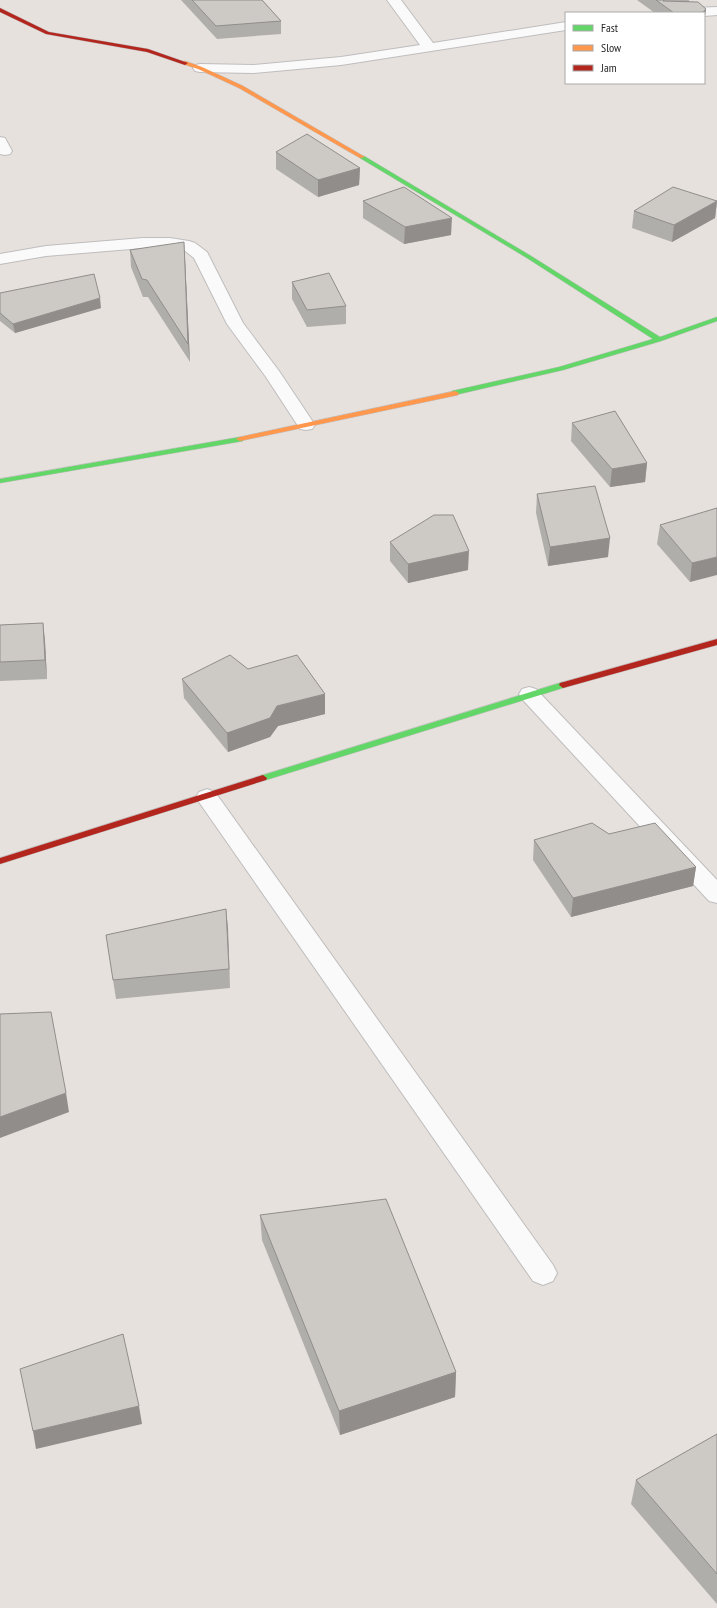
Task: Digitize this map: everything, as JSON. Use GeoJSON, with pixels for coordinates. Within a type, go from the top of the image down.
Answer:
{"type":"FeatureCollection","features":[{"type":"Feature","properties":{"kind":"street"},"geometry":{"type":"LineString","coordinates":[[394,0],[429,48]]}},
{"type":"Feature","properties":{"kind":"street"},"geometry":{"type":"LineString","coordinates":[[0,10],[48,33],[148,51],[200,68],[240,87],[529,257],[659,340]]}},
{"type":"Feature","properties":{"kind":"street"},"geometry":{"type":"LineString","coordinates":[[694,12],[717,11]]}},
{"type":"Feature","properties":{"kind":"street"},"geometry":{"type":"LineString","coordinates":[[200,68],[253,69],[326,62],[429,48],[565,26]]}},
{"type":"Feature","properties":{"kind":"street"},"geometry":{"type":"LineString","coordinates":[[0,259],[46,251],[143,243],[170,243],[189,246],[201,255],[235,324],[273,375],[306,425]]}},
{"type":"Feature","properties":{"kind":"street"},"geometry":{"type":"LineString","coordinates":[[0,480],[265,435],[561,369],[659,340],[717,319]]}},
{"type":"Feature","properties":{"kind":"street"},"geometry":{"type":"LineString","coordinates":[[0,861],[208,797],[529,694],[717,642]]}},
{"type":"Feature","properties":{"kind":"street"},"geometry":{"type":"LineString","coordinates":[[529,694],[717,896]]}},
{"type":"Feature","properties":{"kind":"street"},"geometry":{"type":"LineString","coordinates":[[208,797],[542,1273]]}},
{"type":"Feature","properties":{"kind":"building"},"geometry":{"type":"Polygon","coordinates":[[[192,0],[262,0],[281,21],[216,26],[192,0]]]}},
{"type":"Feature","properties":{"kind":"building"},"geometry":{"type":"Polygon","coordinates":[[[656,0],[698,2],[706,9],[703,12],[673,12],[656,0]]]}},
{"type":"Feature","properties":{"kind":"building"},"geometry":{"type":"Polygon","coordinates":[[[307,134],[360,168],[318,180],[276,152],[307,134]]]}},
{"type":"Feature","properties":{"kind":"building"},"geometry":{"type":"Polygon","coordinates":[[[404,187],[452,218],[405,227],[363,201],[404,187]]]}},
{"type":"Feature","properties":{"kind":"building"},"geometry":{"type":"Polygon","coordinates":[[[673,187],[717,201],[674,225],[634,211],[673,187]]]}},
{"type":"Feature","properties":{"kind":"building"},"geometry":{"type":"Polygon","coordinates":[[[184,242],[188,344],[147,280],[142,279],[130,250],[184,242]]]}},
{"type":"Feature","properties":{"kind":"building"},"geometry":{"type":"Polygon","coordinates":[[[329,273],[346,306],[307,310],[292,282],[329,273]]]}},
{"type":"Feature","properties":{"kind":"building"},"geometry":{"type":"Polygon","coordinates":[[[94,274],[100,298],[13,324],[0,313],[0,293],[94,274]]]}},
{"type":"Feature","properties":{"kind":"building"},"geometry":{"type":"Polygon","coordinates":[[[615,411],[647,463],[612,469],[572,423],[615,411]]]}},
{"type":"Feature","properties":{"kind":"building"},"geometry":{"type":"Polygon","coordinates":[[[595,486],[610,538],[550,547],[537,494],[595,486]]]}},
{"type":"Feature","properties":{"kind":"building"},"geometry":{"type":"Polygon","coordinates":[[[717,508],[717,557],[692,563],[660,525],[717,508]]]}},
{"type":"Feature","properties":{"kind":"building"},"geometry":{"type":"Polygon","coordinates":[[[434,515],[453,515],[469,551],[408,564],[390,542],[434,515]]]}},
{"type":"Feature","properties":{"kind":"building"},"geometry":{"type":"Polygon","coordinates":[[[43,623],[45,660],[0,662],[0,625],[43,623]]]}},
{"type":"Feature","properties":{"kind":"building"},"geometry":{"type":"Polygon","coordinates":[[[230,655],[248,669],[297,655],[325,694],[277,706],[270,718],[227,733],[182,679],[230,655]]]}},
{"type":"Feature","properties":{"kind":"building"},"geometry":{"type":"Polygon","coordinates":[[[592,823],[609,834],[655,823],[696,867],[573,898],[534,840],[592,823]]]}},
{"type":"Feature","properties":{"kind":"building"},"geometry":{"type":"Polygon","coordinates":[[[226,909],[229,969],[113,980],[106,935],[226,909]]]}},
{"type":"Feature","properties":{"kind":"building"},"geometry":{"type":"Polygon","coordinates":[[[51,1012],[66,1093],[0,1117],[0,1014],[51,1012]]]}},
{"type":"Feature","properties":{"kind":"building"},"geometry":{"type":"Polygon","coordinates":[[[386,1199],[456,1372],[339,1411],[260,1215],[386,1199]]]}},
{"type":"Feature","properties":{"kind":"building"},"geometry":{"type":"Polygon","coordinates":[[[123,1334],[139,1406],[33,1431],[20,1369],[123,1334]]]}},
{"type":"Feature","properties":{"kind":"building"},"geometry":{"type":"Polygon","coordinates":[[[717,1434],[717,1574],[636,1480],[717,1434]]]}},
{"type":"Feature","properties":{"kind":"traffic: fast"},"geometry":{"type":"LineString","coordinates":[[362,157],[529,257],[659,340]]}},
{"type":"Feature","properties":{"kind":"traffic: fast"},"geometry":{"type":"LineString","coordinates":[[455,393],[561,369],[659,340],[717,319]]}},
{"type":"Feature","properties":{"kind":"traffic: fast"},"geometry":{"type":"LineString","coordinates":[[0,481],[240,439]]}},
{"type":"Feature","properties":{"kind":"traffic: fast"},"geometry":{"type":"LineString","coordinates":[[263,778],[563,685]]}},
{"type":"Feature","properties":{"kind":"traffic: slow"},"geometry":{"type":"LineString","coordinates":[[185,63],[200,68],[241,87],[362,157]]}},
{"type":"Feature","properties":{"kind":"traffic: slow"},"geometry":{"type":"LineString","coordinates":[[240,439],[455,393]]}},
{"type":"Feature","properties":{"kind":"traffic: jam"},"geometry":{"type":"LineString","coordinates":[[0,10],[48,33],[148,51],[185,63]]}},
{"type":"Feature","properties":{"kind":"traffic: jam"},"geometry":{"type":"LineString","coordinates":[[563,685],[717,642]]}},
{"type":"Feature","properties":{"kind":"traffic: jam"},"geometry":{"type":"LineString","coordinates":[[0,861],[263,778]]}}]}
